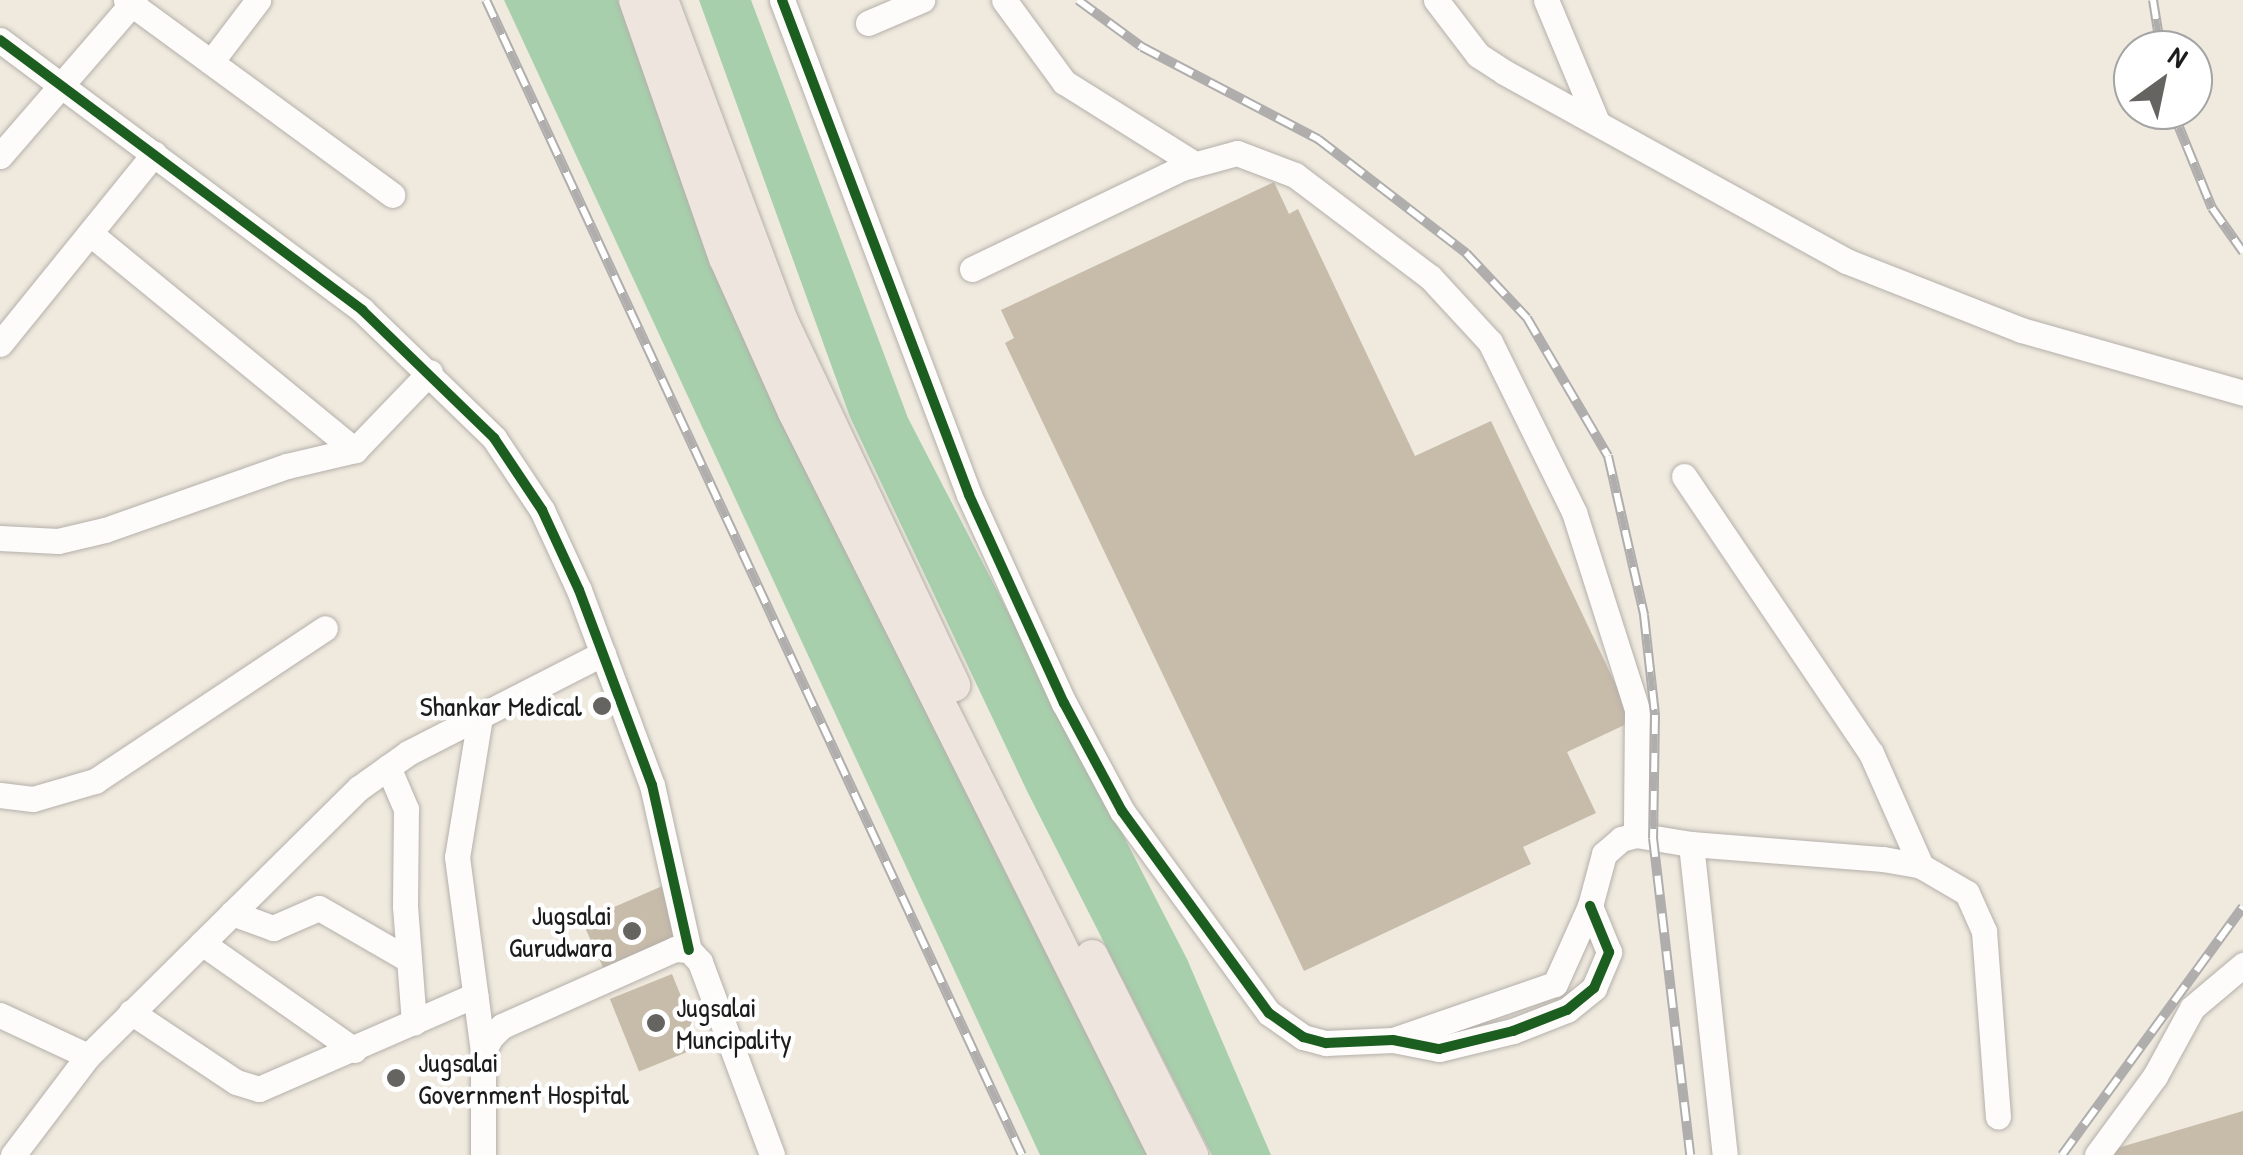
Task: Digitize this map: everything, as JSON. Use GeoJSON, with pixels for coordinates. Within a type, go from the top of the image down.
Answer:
{"type":"FeatureCollection","features":[{"type":"Feature","properties":{"kind":"main road"},"geometry":{"type":"LineString","coordinates":[[635,0],[725,258],[794,412],[1166,1155]]}},
{"type":"Feature","properties":{"kind":"main road"},"geometry":{"type":"LineString","coordinates":[[662,0],[782,321],[958,693],[1192,1155]]}},
{"type":"Feature","properties":{"kind":"street"},"geometry":{"type":"LineString","coordinates":[[211,62],[258,0]]}},
{"type":"Feature","properties":{"kind":"street"},"geometry":{"type":"LineString","coordinates":[[782,0],[969,495],[1122,811],[1284,1027],[1326,1043],[1393,1040],[1439,1050],[1477,1043],[1586,999],[1609,952],[1590,906]]}},
{"type":"Feature","properties":{"kind":"street"},"geometry":{"type":"LineString","coordinates":[[868,23],[922,0]]}},
{"type":"Feature","properties":{"kind":"street"},"geometry":{"type":"LineString","coordinates":[[1004,0],[1064,82],[1193,163]]}},
{"type":"Feature","properties":{"kind":"street"},"geometry":{"type":"LineString","coordinates":[[1436,0],[1478,55],[1910,290],[2129,363],[2243,393]]}},
{"type":"Feature","properties":{"kind":"street"},"geometry":{"type":"LineString","coordinates":[[1546,0],[1596,122]]}},
{"type":"Feature","properties":{"kind":"street"},"geometry":{"type":"LineString","coordinates":[[0,156],[64,86],[131,2],[392,194]]}},
{"type":"Feature","properties":{"kind":"street"},"geometry":{"type":"LineString","coordinates":[[0,40],[362,310],[494,438],[542,510],[603,654],[652,785],[689,950],[700,962],[772,1155]]}},
{"type":"Feature","properties":{"kind":"street"},"geometry":{"type":"LineString","coordinates":[[972,269],[1193,163],[1237,153],[1295,175],[1430,277],[1490,342],[1574,512],[1637,710],[1636,835]]}},
{"type":"Feature","properties":{"kind":"street"},"geometry":{"type":"LineString","coordinates":[[0,344],[154,154]]}},
{"type":"Feature","properties":{"kind":"street"},"geometry":{"type":"LineString","coordinates":[[92,235],[356,450]]}},
{"type":"Feature","properties":{"kind":"street"},"geometry":{"type":"LineString","coordinates":[[0,538],[58,540],[105,530],[287,466],[356,450],[430,372]]}},
{"type":"Feature","properties":{"kind":"street"},"geometry":{"type":"LineString","coordinates":[[1684,476],[1871,753],[1921,866]]}},
{"type":"Feature","properties":{"kind":"street"},"geometry":{"type":"LineString","coordinates":[[0,795],[33,799],[95,781],[326,628]]}},
{"type":"Feature","properties":{"kind":"street"},"geometry":{"type":"LineString","coordinates":[[13,1155],[88,1056],[318,824],[388,768],[603,654]]}},
{"type":"Feature","properties":{"kind":"street"},"geometry":{"type":"LineString","coordinates":[[480,717],[458,858],[483,1054],[483,1155]]}},
{"type":"Feature","properties":{"kind":"street"},"geometry":{"type":"LineString","coordinates":[[388,768],[406,809],[414,1022]]}},
{"type":"Feature","properties":{"kind":"street"},"geometry":{"type":"LineString","coordinates":[[1393,1040],[1555,984],[1590,906],[1604,854],[1636,835],[1921,866],[1966,892],[1982,917],[1998,1116]]}},
{"type":"Feature","properties":{"kind":"street"},"geometry":{"type":"LineString","coordinates":[[1691,844],[1725,1155]]}},
{"type":"Feature","properties":{"kind":"street"},"geometry":{"type":"LineString","coordinates":[[232,913],[274,928],[319,908],[409,960]]}},
{"type":"Feature","properties":{"kind":"street"},"geometry":{"type":"LineString","coordinates":[[202,944],[354,1050]]}},
{"type":"Feature","properties":{"kind":"street"},"geometry":{"type":"LineString","coordinates":[[483,1054],[502,1026],[675,949],[689,950]]}},
{"type":"Feature","properties":{"kind":"street"},"geometry":{"type":"LineString","coordinates":[[2097,1155],[2155,1076],[2192,1008],[2243,966]]}},
{"type":"Feature","properties":{"kind":"street"},"geometry":{"type":"LineString","coordinates":[[131,1012],[248,1088],[272,1086],[475,994]]}},
{"type":"Feature","properties":{"kind":"street"},"geometry":{"type":"LineString","coordinates":[[0,1014],[88,1056]]}},
{"type":"Feature","properties":{"kind":"green space"},"geometry":{"type":"Polygon","coordinates":[[[504,0],[627,0],[1154,1155],[1040,1155],[504,0]]]}},
{"type":"Feature","properties":{"kind":"green space"},"geometry":{"type":"Polygon","coordinates":[[[699,0],[751,0],[908,418],[1187,959],[1271,1155],[1212,1155],[1028,793],[850,417],[699,0]]]}},
{"type":"Feature","properties":{"kind":"building"},"geometry":{"type":"Polygon","coordinates":[[[1274,182],[1289,214],[1298,209],[1415,456],[1491,421],[1633,721],[1567,752],[1596,813],[1523,847],[1531,864],[1304,971],[1005,343],[1014,338],[1001,310],[1274,182]]]}},
{"type":"Feature","properties":{"kind":"building","name":"Jugsalai Gurudwara"},"geometry":{"type":"Polygon","coordinates":[[[667,884],[679,940],[606,974],[582,921],[667,884]]]}},
{"type":"Feature","properties":{"kind":"building","name":"Jugsalai Muncipality"},"geometry":{"type":"Polygon","coordinates":[[[672,974],[701,1046],[639,1071],[610,999],[672,974]]]}},
{"type":"Feature","properties":{"kind":"building"},"geometry":{"type":"Polygon","coordinates":[[[2243,1111],[2243,1155],[2104,1152],[2243,1111]]]}},
{"type":"Feature","properties":{"kind":"railway"},"geometry":{"type":"LineString","coordinates":[[486,0],[1022,1155]]}},
{"type":"Feature","properties":{"kind":"railway"},"geometry":{"type":"LineString","coordinates":[[1078,0],[1142,47],[1318,139],[1466,253],[1527,318],[1608,456],[1644,615],[1655,715],[1653,838],[1690,1155]]}},
{"type":"Feature","properties":{"kind":"railway"},"geometry":{"type":"LineString","coordinates":[[2153,0],[2158,30]]}},
{"type":"Feature","properties":{"kind":"railway"},"geometry":{"type":"LineString","coordinates":[[2180,130],[2212,208],[2243,252]]}},
{"type":"Feature","properties":{"kind":"railway"},"geometry":{"type":"LineString","coordinates":[[2062,1155],[2243,907]]}},
{"type":"Feature","properties":{"kind":"cycle path"},"geometry":{"type":"LineString","coordinates":[[782,0],[969,495],[1064,703],[1122,811],[1269,1013],[1303,1037],[1326,1043],[1393,1040],[1439,1049],[1513,1031],[1567,1010],[1594,988],[1609,952],[1590,906]]}},
{"type":"Feature","properties":{"kind":"cycle path"},"geometry":{"type":"LineString","coordinates":[[0,40],[362,310],[494,438],[542,510],[579,590],[652,785],[689,950]]}},
{"type":"Feature","properties":{"kind":"place","name":"Shankar Medical"},"geometry":{"type":"Point","coordinates":[602,706]}},
{"type":"Feature","properties":{"kind":"place","name":"Jugsalai Gurudwara"},"geometry":{"type":"Point","coordinates":[632,931]}},
{"type":"Feature","properties":{"kind":"place","name":"Jugsalai Muncipality"},"geometry":{"type":"Point","coordinates":[656,1023]}},
{"type":"Feature","properties":{"kind":"place","name":"Jugsalai Government Hospital"},"geometry":{"type":"Point","coordinates":[396,1078]}}]}
